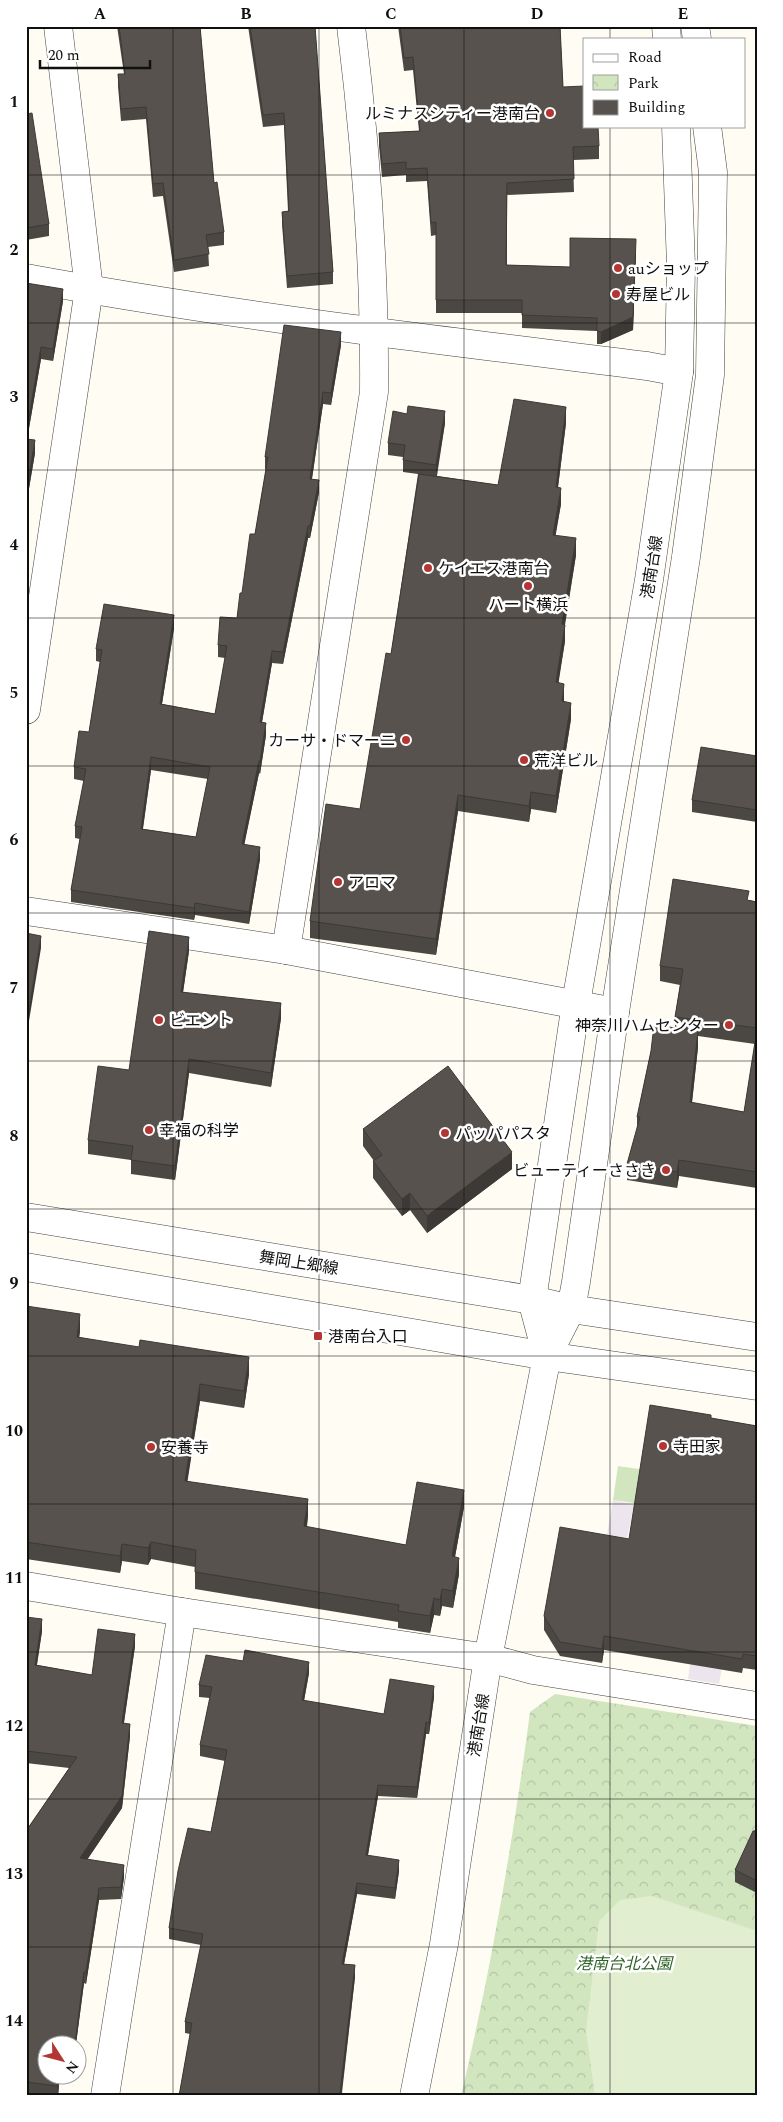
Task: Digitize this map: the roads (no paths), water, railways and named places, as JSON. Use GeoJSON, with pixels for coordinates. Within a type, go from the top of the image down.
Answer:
{"type":"FeatureCollection","features":[{"type":"Feature","properties":{"kind":"street"},"geometry":{"type":"LineString","coordinates":[[26,710],[89,289],[58,26]]}},
{"type":"Feature","properties":{"kind":"street"},"geometry":{"type":"LineString","coordinates":[[286,950],[374,392],[374,331],[360,102],[352,26]]}},
{"type":"Feature","properties":{"kind":"street","name":"港南台線"},"geometry":{"type":"LineString","coordinates":[[532,1300],[576,1003],[649,580],[679,372],[681,266],[676,128]]}},
{"type":"Feature","properties":{"kind":"street"},"geometry":{"type":"LineString","coordinates":[[547,1356],[571,1309],[686,557],[710,374],[713,172],[707,128]]}},
{"type":"Feature","properties":{"kind":"street"},"geometry":{"type":"LineString","coordinates":[[26,278],[374,331],[646,366],[679,372]]}},
{"type":"Feature","properties":{"kind":"street"},"geometry":{"type":"LineString","coordinates":[[26,911],[286,950],[576,1003],[615,1012]]}},
{"type":"Feature","properties":{"kind":"street","name":"舞岡上郷線"},"geometry":{"type":"LineString","coordinates":[[26,1217],[532,1300],[571,1309],[757,1338]]}},
{"type":"Feature","properties":{"kind":"street"},"geometry":{"type":"LineString","coordinates":[[26,1267],[547,1356],[757,1386]]}},
{"type":"Feature","properties":{"kind":"street"},"geometry":{"type":"LineString","coordinates":[[532,1300],[547,1356]]}},
{"type":"Feature","properties":{"kind":"street","name":"港南台線"},"geometry":{"type":"LineString","coordinates":[[414,2096],[444,1944],[488,1658],[547,1356]]}},
{"type":"Feature","properties":{"kind":"street"},"geometry":{"type":"LineString","coordinates":[[26,1586],[182,1612],[488,1658],[533,1670],[757,1706]]}},
{"type":"Feature","properties":{"kind":"street"},"geometry":{"type":"LineString","coordinates":[[105,2096],[182,1612]]}},
{"type":"Feature","properties":{"kind":"place","name":"ルミナスシティー港南台"},"geometry":{"type":"Point","coordinates":[550,113]}},
{"type":"Feature","properties":{"kind":"place","name":"auショップ"},"geometry":{"type":"Point","coordinates":[618,268]}},
{"type":"Feature","properties":{"kind":"place","name":"寿屋ビル"},"geometry":{"type":"Point","coordinates":[616,294]}},
{"type":"Feature","properties":{"kind":"place","name":"ケイエス港南台"},"geometry":{"type":"Point","coordinates":[428,568]}},
{"type":"Feature","properties":{"kind":"place","name":"ハート横浜"},"geometry":{"type":"Point","coordinates":[528,586]}},
{"type":"Feature","properties":{"kind":"place","name":"カーサ・ドマーニ"},"geometry":{"type":"Point","coordinates":[406,740]}},
{"type":"Feature","properties":{"kind":"place","name":"荒洋ビル"},"geometry":{"type":"Point","coordinates":[524,760]}},
{"type":"Feature","properties":{"kind":"place","name":"アロマ"},"geometry":{"type":"Point","coordinates":[338,882]}},
{"type":"Feature","properties":{"kind":"place","name":"ビエント"},"geometry":{"type":"Point","coordinates":[159,1020]}},
{"type":"Feature","properties":{"kind":"place","name":"神奈川ハムセンター"},"geometry":{"type":"Point","coordinates":[729,1025]}},
{"type":"Feature","properties":{"kind":"place","name":"幸福の科学"},"geometry":{"type":"Point","coordinates":[149,1130]}},
{"type":"Feature","properties":{"kind":"place","name":"パッパパスタ"},"geometry":{"type":"Point","coordinates":[445,1133]}},
{"type":"Feature","properties":{"kind":"place","name":"ビューティーささき"},"geometry":{"type":"Point","coordinates":[666,1170]}},
{"type":"Feature","properties":{"kind":"place","name":"港南台入口"},"geometry":{"type":"Point","coordinates":[318,1336]}},
{"type":"Feature","properties":{"kind":"place","name":"寺田家"},"geometry":{"type":"Point","coordinates":[663,1446]}},
{"type":"Feature","properties":{"kind":"place","name":"安養寺"},"geometry":{"type":"Point","coordinates":[151,1447]}},
{"type":"Feature","properties":{"kind":"park label","name":"港南台北公園"},"geometry":{"type":"Point","coordinates":[624,1963]}}]}
